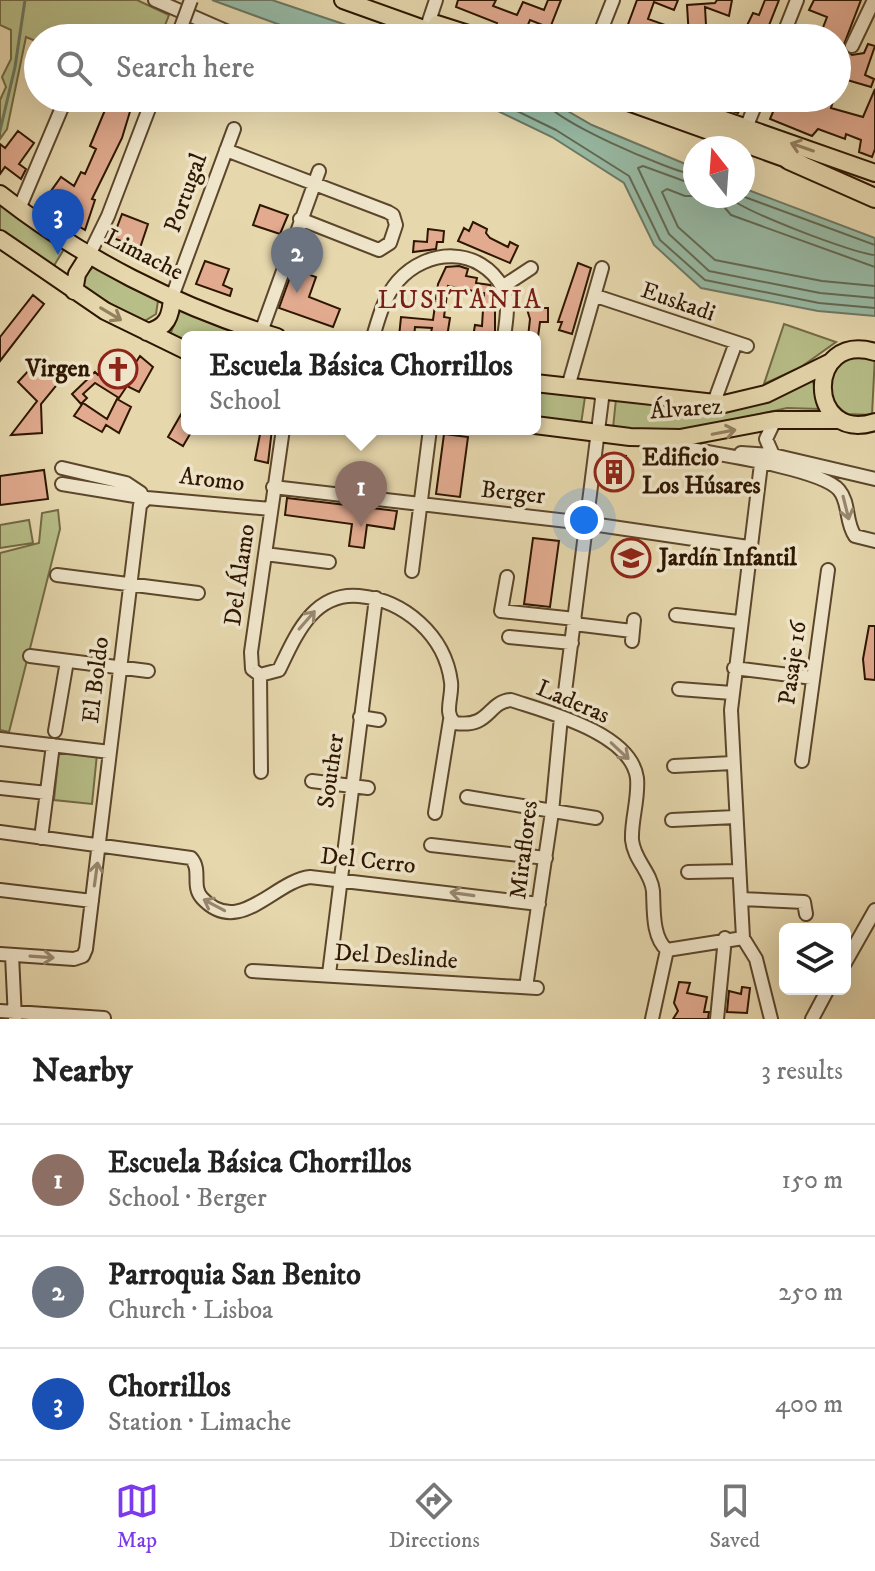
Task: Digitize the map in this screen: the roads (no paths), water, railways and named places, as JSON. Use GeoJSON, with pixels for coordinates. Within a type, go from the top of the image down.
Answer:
{"type":"FeatureCollection","features":[{"type":"Feature","properties":{"kind":"highway"},"geometry":{"type":"LineString","coordinates":[[789,160],[875,198]]}},
{"type":"Feature","properties":{"kind":"main road"},"geometry":{"type":"LineString","coordinates":[[343,0],[411,24]]}},
{"type":"Feature","properties":{"kind":"main road"},"geometry":{"type":"LineString","coordinates":[[375,0],[417,24]]}},
{"type":"Feature","properties":{"kind":"main road"},"geometry":{"type":"LineString","coordinates":[[656,112],[875,188]]}},
{"type":"Feature","properties":{"kind":"main road"},"geometry":{"type":"LineString","coordinates":[[702,112],[875,173]]}},
{"type":"Feature","properties":{"kind":"main road","name":"Limache"},"geometry":{"type":"LineString","coordinates":[[0,194],[89,255],[172,297],[261,331]]}},
{"type":"Feature","properties":{"kind":"main road"},"geometry":{"type":"LineString","coordinates":[[0,239],[74,291],[181,348]]}},
{"type":"Feature","properties":{"kind":"main road"},"geometry":{"type":"LineString","coordinates":[[74,291],[77,274],[89,255]]}},
{"type":"Feature","properties":{"kind":"main road"},"geometry":{"type":"LineString","coordinates":[[147,332],[160,328],[167,321],[172,297]]}},
{"type":"Feature","properties":{"kind":"main road"},"geometry":{"type":"LineString","coordinates":[[541,384],[713,405],[755,398],[855,349],[875,352]]}},
{"type":"Feature","properties":{"kind":"main road"},"geometry":{"type":"LineString","coordinates":[[831,362],[822,382],[825,403],[847,422],[875,435]]}},
{"type":"Feature","properties":{"kind":"main road","name":"Álvarez"},"geometry":{"type":"LineString","coordinates":[[541,426],[626,436],[696,437],[775,420],[847,422]]}},
{"type":"Feature","properties":{"kind":"main road"},"geometry":{"type":"LineString","coordinates":[[847,422],[875,422]]}},
{"type":"Feature","properties":{"kind":"street"},"geometry":{"type":"LineString","coordinates":[[155,0],[210,24]]}},
{"type":"Feature","properties":{"kind":"street"},"geometry":{"type":"LineString","coordinates":[[182,24],[191,0]]}},
{"type":"Feature","properties":{"kind":"street"},"geometry":{"type":"LineString","coordinates":[[604,24],[613,0]]}},
{"type":"Feature","properties":{"kind":"street"},"geometry":{"type":"LineString","coordinates":[[788,24],[797,0]]}},
{"type":"Feature","properties":{"kind":"street"},"geometry":{"type":"LineString","coordinates":[[852,46],[874,0]]}},
{"type":"Feature","properties":{"kind":"street"},"geometry":{"type":"LineString","coordinates":[[429,24],[434,1]]}},
{"type":"Feature","properties":{"kind":"street"},"geometry":{"type":"LineString","coordinates":[[19,209],[60,112]]}},
{"type":"Feature","properties":{"kind":"street"},"geometry":{"type":"LineString","coordinates":[[89,255],[108,216],[148,112]]}},
{"type":"Feature","properties":{"kind":"street"},"geometry":{"type":"LineString","coordinates":[[746,128],[752,112]]}},
{"type":"Feature","properties":{"kind":"street","name":"Portugal"},"geometry":{"type":"LineString","coordinates":[[172,297],[234,129]]}},
{"type":"Feature","properties":{"kind":"street","name":"Portugal"},"geometry":{"type":"LineString","coordinates":[[226,150],[317,177],[393,215],[396,225],[390,243],[379,250],[300,219]]}},
{"type":"Feature","properties":{"kind":"street"},"geometry":{"type":"LineString","coordinates":[[270,331],[300,219],[317,177]]}},
{"type":"Feature","properties":{"kind":"street"},"geometry":{"type":"LineString","coordinates":[[375,331],[384,302],[397,282],[426,259],[443,255],[464,257],[484,266],[502,287],[507,302],[505,331]]}},
{"type":"Feature","properties":{"kind":"street"},"geometry":{"type":"LineString","coordinates":[[502,287],[531,268]]}},
{"type":"Feature","properties":{"kind":"street"},"geometry":{"type":"LineString","coordinates":[[568,387],[602,268]]}},
{"type":"Feature","properties":{"kind":"street","name":"Euskadi"},"geometry":{"type":"LineString","coordinates":[[596,296],[741,346],[713,405]]}},
{"type":"Feature","properties":{"kind":"street"},"geometry":{"type":"LineString","coordinates":[[565,692],[598,433],[600,392]]}},
{"type":"Feature","properties":{"kind":"street"},"geometry":{"type":"LineString","coordinates":[[773,455],[766,439],[775,420]]}},
{"type":"Feature","properties":{"kind":"street","name":"Del Álamo"},"geometry":{"type":"LineString","coordinates":[[261,772],[260,675],[250,661],[282,435]]}},
{"type":"Feature","properties":{"kind":"street"},"geometry":{"type":"LineString","coordinates":[[412,571],[423,506],[429,435]]}},
{"type":"Feature","properties":{"kind":"street"},"geometry":{"type":"LineString","coordinates":[[626,436],[761,464],[834,485],[844,498],[852,532],[864,541],[875,541]]}},
{"type":"Feature","properties":{"kind":"street"},"geometry":{"type":"LineString","coordinates":[[710,452],[773,455],[875,479]]}},
{"type":"Feature","properties":{"kind":"street"},"geometry":{"type":"LineString","coordinates":[[761,464],[734,668],[732,763],[743,938],[756,959],[771,1019]]}},
{"type":"Feature","properties":{"kind":"street"},"geometry":{"type":"LineString","coordinates":[[62,468],[126,483],[147,498]]}},
{"type":"Feature","properties":{"kind":"street"},"geometry":{"type":"LineString","coordinates":[[62,484],[147,498]]}},
{"type":"Feature","properties":{"kind":"street","name":"Berger"},"geometry":{"type":"LineString","coordinates":[[273,487],[585,523],[748,547]]}},
{"type":"Feature","properties":{"kind":"street","name":"Aromo"},"geometry":{"type":"LineString","coordinates":[[147,498],[271,509]]}},
{"type":"Feature","properties":{"kind":"street","name":"El Boldo"},"geometry":{"type":"LineString","coordinates":[[6,955],[74,959],[83,956],[140,505],[147,498]]}},
{"type":"Feature","properties":{"kind":"street"},"geometry":{"type":"LineString","coordinates":[[265,554],[329,562]]}},
{"type":"Feature","properties":{"kind":"street","name":"Pasaje 16"},"geometry":{"type":"LineString","coordinates":[[802,761],[828,570]]}},
{"type":"Feature","properties":{"kind":"street"},"geometry":{"type":"LineString","coordinates":[[57,575],[198,593]]}},
{"type":"Feature","properties":{"kind":"street"},"geometry":{"type":"LineString","coordinates":[[507,577],[501,611],[632,630]]}},
{"type":"Feature","properties":{"kind":"street"},"geometry":{"type":"LineString","coordinates":[[260,675],[279,670],[299,629],[324,603],[350,596],[376,598],[391,602],[415,617],[440,651],[451,683],[450,720],[435,813]]}},
{"type":"Feature","properties":{"kind":"street","name":"Souther"},"geometry":{"type":"LineString","coordinates":[[329,974],[376,598]]}},
{"type":"Feature","properties":{"kind":"street"},"geometry":{"type":"LineString","coordinates":[[676,616],[739,622]]}},
{"type":"Feature","properties":{"kind":"street"},"geometry":{"type":"LineString","coordinates":[[509,637],[572,643]]}},
{"type":"Feature","properties":{"kind":"street"},"geometry":{"type":"LineString","coordinates":[[30,656],[148,671]]}},
{"type":"Feature","properties":{"kind":"street"},"geometry":{"type":"LineString","coordinates":[[55,731],[67,661]]}},
{"type":"Feature","properties":{"kind":"street"},"geometry":{"type":"LineString","coordinates":[[734,668],[813,678]]}},
{"type":"Feature","properties":{"kind":"street"},"geometry":{"type":"LineString","coordinates":[[679,689],[732,693]]}},
{"type":"Feature","properties":{"kind":"street","name":"Laderas"},"geometry":{"type":"LineString","coordinates":[[450,720],[460,724],[477,722],[501,701],[511,700],[601,735],[631,761],[637,781],[634,848],[652,882],[657,936],[667,950]]}},
{"type":"Feature","properties":{"kind":"street","name":"Souther"},"geometry":{"type":"LineString","coordinates":[[360,717],[379,720]]}},
{"type":"Feature","properties":{"kind":"street","name":"Miraflores"},"geometry":{"type":"LineString","coordinates":[[531,988],[561,717]]}},
{"type":"Feature","properties":{"kind":"street"},"geometry":{"type":"LineString","coordinates":[[0,739],[110,752]]}},
{"type":"Feature","properties":{"kind":"street"},"geometry":{"type":"LineString","coordinates":[[41,838],[53,745]]}},
{"type":"Feature","properties":{"kind":"street"},"geometry":{"type":"LineString","coordinates":[[674,766],[732,763]]}},
{"type":"Feature","properties":{"kind":"street"},"geometry":{"type":"LineString","coordinates":[[312,781],[368,788]]}},
{"type":"Feature","properties":{"kind":"street"},"geometry":{"type":"LineString","coordinates":[[0,788],[47,793]]}},
{"type":"Feature","properties":{"kind":"street"},"geometry":{"type":"LineString","coordinates":[[467,797],[596,818]]}},
{"type":"Feature","properties":{"kind":"street"},"geometry":{"type":"LineString","coordinates":[[672,820],[735,817]]}},
{"type":"Feature","properties":{"kind":"street","name":"Del Cerro"},"geometry":{"type":"LineString","coordinates":[[0,832],[99,848],[191,858],[197,870],[196,888],[202,898],[222,911],[248,910],[302,878],[339,877],[539,904]]}},
{"type":"Feature","properties":{"kind":"street"},"geometry":{"type":"LineString","coordinates":[[431,845],[546,858]]}},
{"type":"Feature","properties":{"kind":"street"},"geometry":{"type":"LineString","coordinates":[[688,872],[739,871]]}},
{"type":"Feature","properties":{"kind":"street"},"geometry":{"type":"LineString","coordinates":[[0,890],[92,901]]}},
{"type":"Feature","properties":{"kind":"street"},"geometry":{"type":"LineString","coordinates":[[741,899],[804,902],[806,914]]}},
{"type":"Feature","properties":{"kind":"street"},"geometry":{"type":"LineString","coordinates":[[851,952],[875,910]]}},
{"type":"Feature","properties":{"kind":"street"},"geometry":{"type":"LineString","coordinates":[[717,1019],[725,938]]}},
{"type":"Feature","properties":{"kind":"street"},"geometry":{"type":"LineString","coordinates":[[652,1019],[667,950],[725,938],[743,938]]}},
{"type":"Feature","properties":{"kind":"street"},"geometry":{"type":"LineString","coordinates":[[6,955],[9,1013],[104,1018]]}},
{"type":"Feature","properties":{"kind":"street","name":"Del Deslinde"},"geometry":{"type":"LineString","coordinates":[[252,971],[531,988]]}},
{"type":"Feature","properties":{"kind":"street"},"geometry":{"type":"LineString","coordinates":[[812,1019],[825,995]]}},
{"type":"Feature","properties":{"kind":"water"},"geometry":{"type":"Polygon","coordinates":[[[212,0],[272,0],[343,24],[278,24],[212,0]]]}},
{"type":"Feature","properties":{"kind":"water"},"geometry":{"type":"Polygon","coordinates":[[[500,112],[569,112],[592,125],[683,163],[683,208],[755,208],[755,193],[875,238],[875,316],[818,311],[701,288],[654,245],[624,183],[552,137],[500,112]]]}},
{"type":"Feature","properties":{"kind":"waterway"},"geometry":{"type":"LineString","coordinates":[[0,131],[15,67],[25,0]]}},
{"type":"Feature","properties":{"kind":"place","name":"Chorrillos"},"geometry":{"type":"Point","coordinates":[58,255]}},
{"type":"Feature","properties":{"kind":"place","name":"Parroquia San Benito"},"geometry":{"type":"Point","coordinates":[297,293]}},
{"type":"Feature","properties":{"kind":"place","name":"Virgen"},"geometry":{"type":"Point","coordinates":[118,369]}},
{"type":"Feature","properties":{"kind":"place","name":"Edificio Los Húsares"},"geometry":{"type":"Point","coordinates":[614,472]}},
{"type":"Feature","properties":{"kind":"place","name":"Escuela Básica Chorrillos"},"geometry":{"type":"Point","coordinates":[361,527]}},
{"type":"Feature","properties":{"kind":"place","name":"Jardín Infantil"},"geometry":{"type":"Point","coordinates":[631,558]}},
{"type":"Feature","properties":{"kind":"district","name":"LUSITANIA"},"geometry":{"type":"Point","coordinates":[460,300]}}]}
